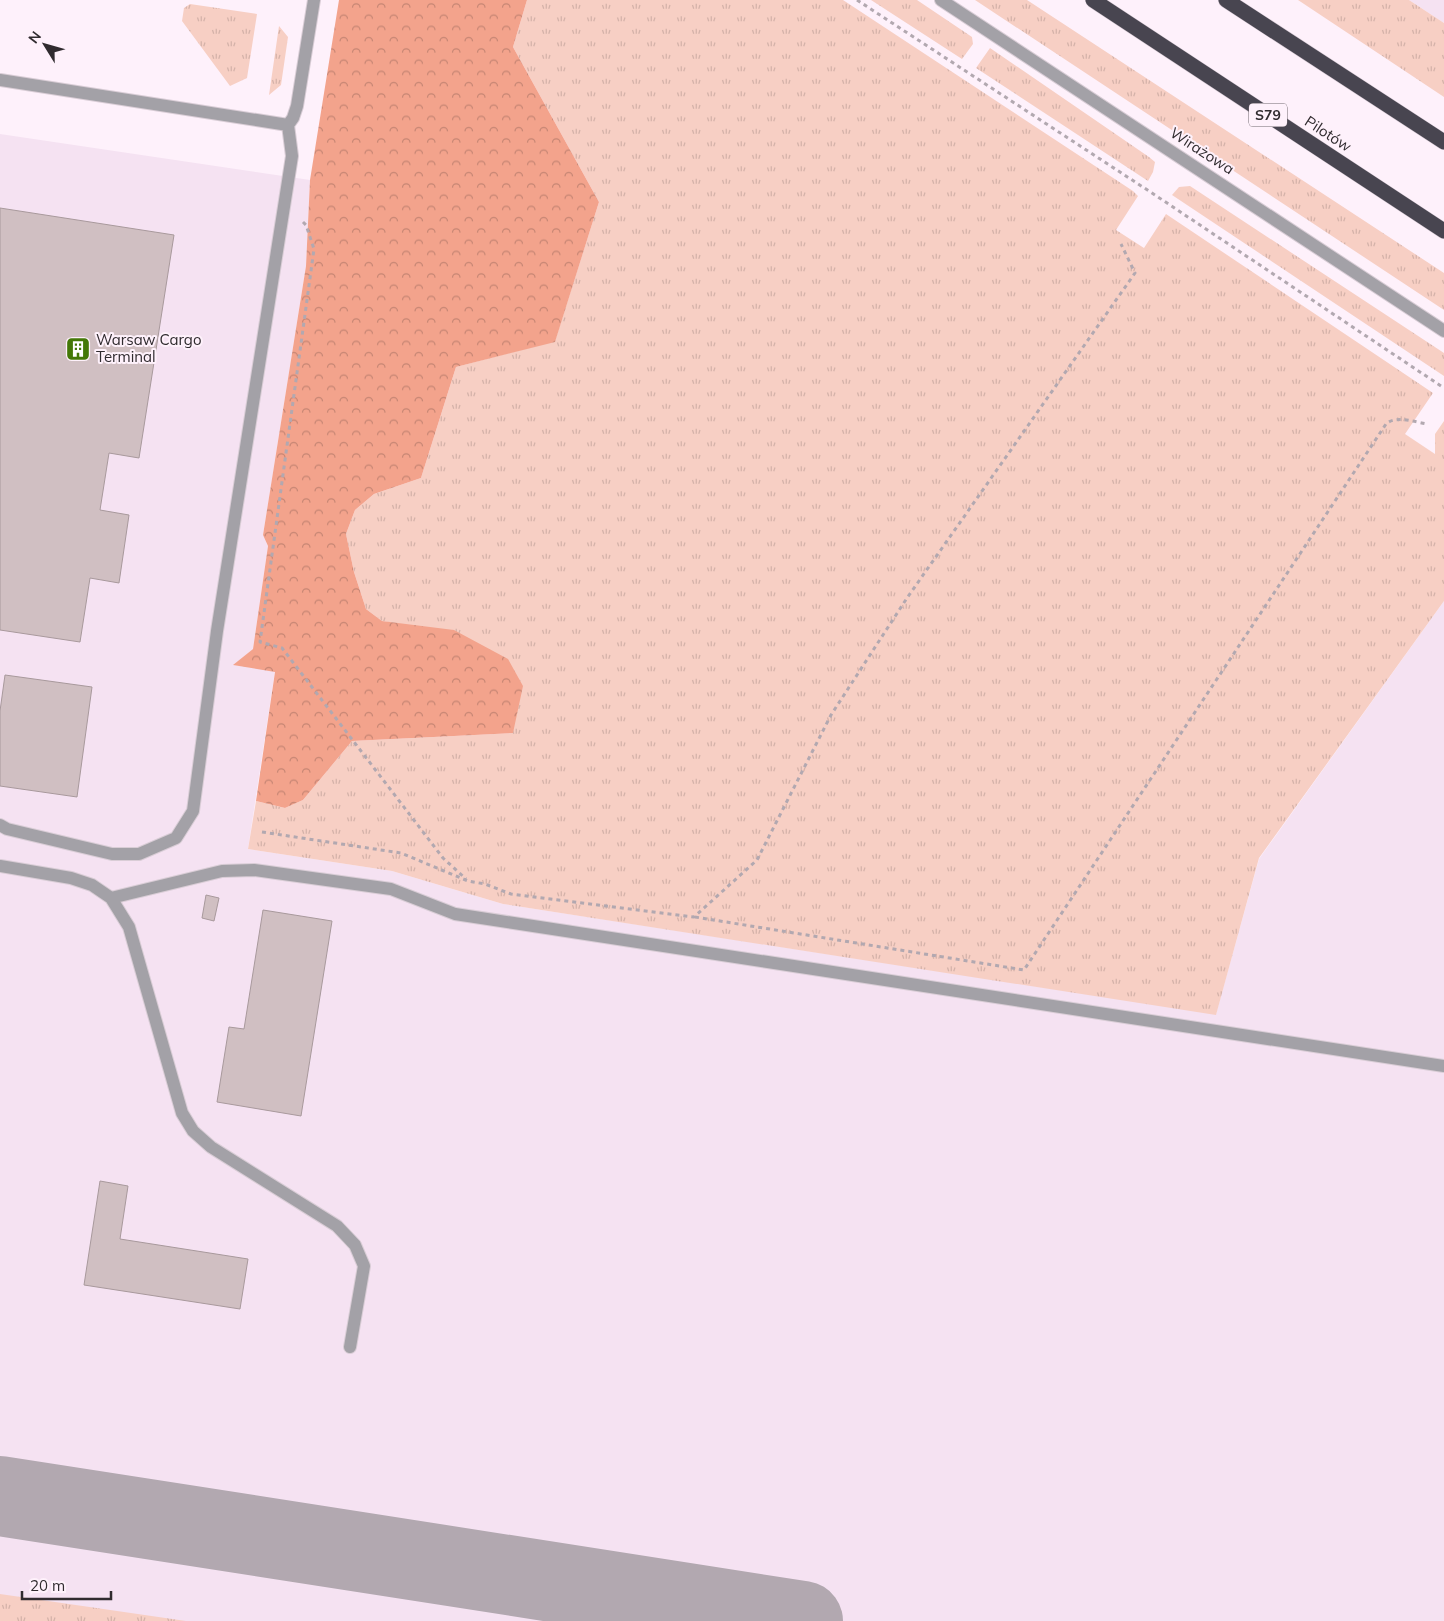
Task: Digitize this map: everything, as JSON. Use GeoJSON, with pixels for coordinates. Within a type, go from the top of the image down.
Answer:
{"type":"FeatureCollection","features":[{"type":"Feature","properties":{"kind":"highway","name":"Pilotów"},"geometry":{"type":"LineString","coordinates":[[1093,0],[1444,231]]}},
{"type":"Feature","properties":{"kind":"highway"},"geometry":{"type":"LineString","coordinates":[[1226,0],[1444,142]]}},
{"type":"Feature","properties":{"kind":"street","name":"Wirażowa"},"geometry":{"type":"LineString","coordinates":[[941,0],[1444,331]]}},
{"type":"Feature","properties":{"kind":"street"},"geometry":{"type":"LineString","coordinates":[[0,825],[7,829],[112,854],[139,854],[176,838],[193,811],[217,632],[292,156],[288,125],[293,118],[297,106],[314,3]]}},
{"type":"Feature","properties":{"kind":"street"},"geometry":{"type":"LineString","coordinates":[[0,80],[288,125]]}},
{"type":"Feature","properties":{"kind":"street"},"geometry":{"type":"LineString","coordinates":[[0,866],[71,878],[92,885],[111,898],[128,927],[182,1113],[194,1131],[211,1147],[337,1226],[355,1245],[364,1266],[350,1347]]}},
{"type":"Feature","properties":{"kind":"street"},"geometry":{"type":"LineString","coordinates":[[111,898],[222,871],[254,870],[284,873],[392,889],[455,914],[1444,1066]]}},
{"type":"Feature","properties":{"kind":"path"},"geometry":{"type":"LineString","coordinates":[[857,0],[1152,193],[1444,388]]}},
{"type":"Feature","properties":{"kind":"path"},"geometry":{"type":"LineString","coordinates":[[284,208],[299,217],[306,225],[314,250],[260,642],[282,648],[443,858],[468,881]]}},
{"type":"Feature","properties":{"kind":"path"},"geometry":{"type":"LineString","coordinates":[[694,917],[757,860],[831,715],[907,598],[1135,273],[1122,244]]}},
{"type":"Feature","properties":{"kind":"path"},"geometry":{"type":"LineString","coordinates":[[262,832],[401,853],[468,881],[486,884],[511,894],[694,917],[1024,970],[1386,424],[1390,420],[1397,419],[1427,424]]}},
{"type":"Feature","properties":{"kind":"shaded area"},"geometry":{"type":"Polygon","coordinates":[[[1409,0],[1444,0],[1444,23],[1409,0]]]}},
{"type":"Feature","properties":{"kind":"shaded area"},"geometry":{"type":"Polygon","coordinates":[[[0,134],[310,180],[306,266],[263,535],[268,546],[253,649],[234,665],[275,671],[248,849],[392,871],[503,904],[1216,1014],[1259,859],[1444,601],[1444,1621],[0,1621],[0,134]]]}},
{"type":"Feature","properties":{"kind":"green space"},"geometry":{"type":"Polygon","coordinates":[[[339,0],[527,0],[513,47],[599,202],[555,342],[456,367],[421,478],[374,494],[355,510],[346,534],[354,572],[366,609],[382,621],[454,630],[508,659],[523,686],[513,733],[352,741],[303,800],[285,808],[256,801],[275,672],[233,665],[253,649],[268,546],[263,535],[306,266],[310,180],[339,0]]]}},
{"type":"Feature","properties":{"kind":"green space"},"geometry":{"type":"Polygon","coordinates":[[[527,0],[843,0],[1133,191],[1138,196],[1116,230],[1144,248],[1166,214],[1433,393],[1405,434],[1435,454],[1435,434],[1444,421],[1444,601],[1259,858],[1216,1015],[503,904],[392,871],[248,849],[256,801],[285,808],[303,800],[352,741],[513,733],[407,625],[382,621],[366,609],[354,572],[346,534],[355,510],[374,494],[421,478],[456,367],[555,341],[599,202],[513,47],[527,0]]]}},
{"type":"Feature","properties":{"kind":"green space"},"geometry":{"type":"Polygon","coordinates":[[[871,0],[917,0],[972,37],[973,44],[962,59],[871,0]]]}},
{"type":"Feature","properties":{"kind":"green space"},"geometry":{"type":"Polygon","coordinates":[[[975,0],[1027,0],[1444,273],[1444,310],[975,0]]]}},
{"type":"Feature","properties":{"kind":"green space"},"geometry":{"type":"Polygon","coordinates":[[[1298,0],[1409,0],[1444,23],[1444,97],[1298,0]]]}},
{"type":"Feature","properties":{"kind":"green space"},"geometry":{"type":"Polygon","coordinates":[[[190,4],[257,14],[247,78],[230,86],[182,21],[184,8],[190,4]]]}},
{"type":"Feature","properties":{"kind":"green space"},"geometry":{"type":"Polygon","coordinates":[[[279,26],[288,37],[281,85],[269,95],[279,26]]]}},
{"type":"Feature","properties":{"kind":"green space"},"geometry":{"type":"Polygon","coordinates":[[[990,48],[1155,162],[1153,172],[1148,181],[976,68],[990,48]]]}},
{"type":"Feature","properties":{"kind":"green space"},"geometry":{"type":"Polygon","coordinates":[[[1190,186],[1444,353],[1444,376],[1172,195],[1179,187],[1190,186]]]}},
{"type":"Feature","properties":{"kind":"green space"},"geometry":{"type":"Polygon","coordinates":[[[0,1594],[186,1621],[0,1621],[0,1594]]]}},
{"type":"Feature","properties":{"kind":"building","name":"Warsaw Cargo Terminal"},"geometry":{"type":"Polygon","coordinates":[[[0,208],[174,235],[139,458],[109,453],[100,510],[129,515],[119,583],[90,578],[80,642],[0,630],[0,208]]]}},
{"type":"Feature","properties":{"kind":"building"},"geometry":{"type":"Polygon","coordinates":[[[5,675],[92,687],[77,797],[0,786],[0,711],[5,675]]]}},
{"type":"Feature","properties":{"kind":"building"},"geometry":{"type":"Polygon","coordinates":[[[206,895],[219,898],[214,921],[202,918],[206,895]]]}},
{"type":"Feature","properties":{"kind":"building"},"geometry":{"type":"Polygon","coordinates":[[[263,910],[332,921],[301,1116],[217,1102],[229,1027],[244,1029],[263,910]]]}},
{"type":"Feature","properties":{"kind":"building"},"geometry":{"type":"Polygon","coordinates":[[[100,1181],[128,1186],[120,1239],[248,1259],[240,1309],[84,1285],[100,1181]]]}},
{"type":"Feature","properties":{"kind":"taxiway"},"geometry":{"type":"LineString","coordinates":[[0,1496],[803,1621]]}},
{"type":"Feature","properties":{"kind":"place","name":"Warsaw Cargo Terminal"},"geometry":{"type":"Point","coordinates":[78,349]}}]}
